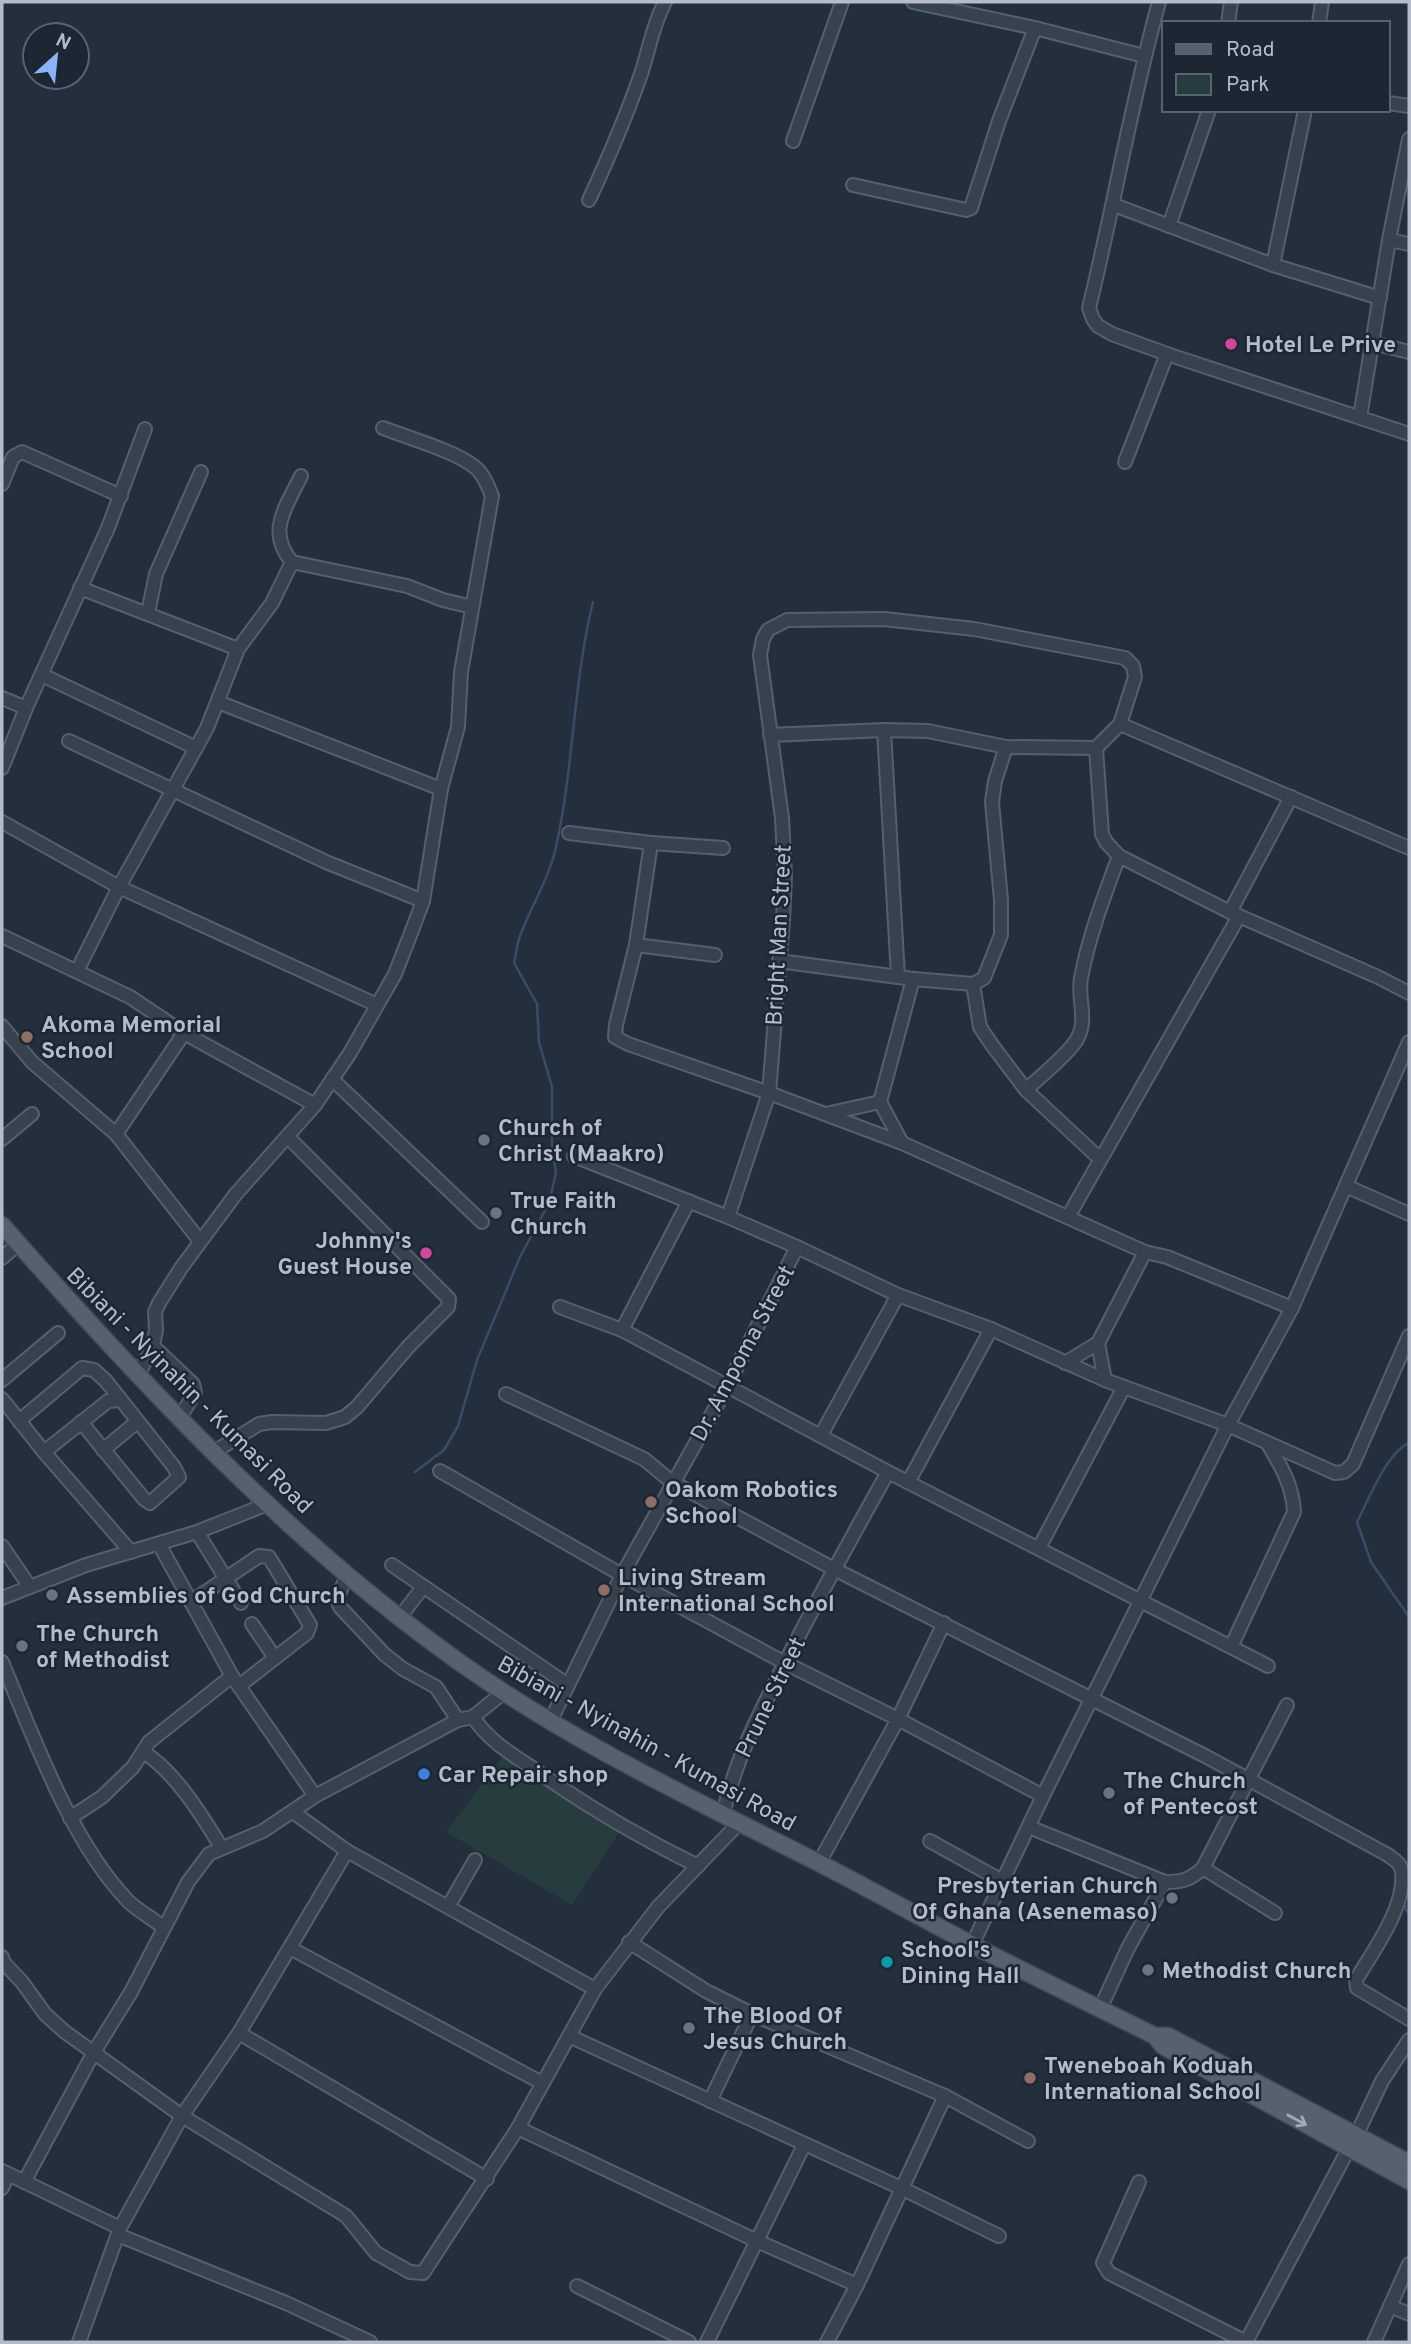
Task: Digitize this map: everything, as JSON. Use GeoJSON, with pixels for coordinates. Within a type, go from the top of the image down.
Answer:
{"type":"FeatureCollection","features":[{"type":"Feature","properties":{"kind":"main road","name":"Bibiani - Nyinahin - Kumasi Road"},"geometry":{"type":"LineString","coordinates":[[2,1225],[138,1375],[265,1505],[347,1576],[461,1663],[504,1692],[723,1815],[972,1945],[1155,2036],[1163,2046],[1353,2141],[1409,2163]]}},
{"type":"Feature","properties":{"kind":"main road","name":"Bibiani - Nyinahin - Kumasi Road"},"geometry":{"type":"LineString","coordinates":[[1353,2141],[1409,2181]]}},
{"type":"Feature","properties":{"kind":"street"},"geometry":{"type":"LineString","coordinates":[[589,200],[620,132],[665,2]]}},
{"type":"Feature","properties":{"kind":"street"},"geometry":{"type":"LineString","coordinates":[[793,141],[842,2]]}},
{"type":"Feature","properties":{"kind":"street"},"geometry":{"type":"LineString","coordinates":[[913,2],[1035,28],[1144,56]]}},
{"type":"Feature","properties":{"kind":"street"},"geometry":{"type":"LineString","coordinates":[[1159,2],[1144,56],[1090,308],[1093,319],[1098,326],[1112,334],[1409,434]]}},
{"type":"Feature","properties":{"kind":"street"},"geometry":{"type":"LineString","coordinates":[[1228,21],[1231,2]]}},
{"type":"Feature","properties":{"kind":"street"},"geometry":{"type":"LineString","coordinates":[[1319,21],[1322,2]]}},
{"type":"Feature","properties":{"kind":"street"},"geometry":{"type":"LineString","coordinates":[[853,185],[966,210],[971,208],[999,121],[1035,28]]}},
{"type":"Feature","properties":{"kind":"street"},"geometry":{"type":"LineString","coordinates":[[1390,103],[1409,106]]}},
{"type":"Feature","properties":{"kind":"street"},"geometry":{"type":"LineString","coordinates":[[1170,226],[1208,112]]}},
{"type":"Feature","properties":{"kind":"street"},"geometry":{"type":"LineString","coordinates":[[1273,265],[1305,112]]}},
{"type":"Feature","properties":{"kind":"street"},"geometry":{"type":"LineString","coordinates":[[1360,417],[1389,240],[1409,139]]}},
{"type":"Feature","properties":{"kind":"street"},"geometry":{"type":"LineString","coordinates":[[1114,205],[1273,265],[1380,298]]}},
{"type":"Feature","properties":{"kind":"street"},"geometry":{"type":"LineString","coordinates":[[1389,240],[1409,244]]}},
{"type":"Feature","properties":{"kind":"street"},"geometry":{"type":"LineString","coordinates":[[1373,343],[1409,352]]}},
{"type":"Feature","properties":{"kind":"street"},"geometry":{"type":"LineString","coordinates":[[1125,462],[1167,354]]}},
{"type":"Feature","properties":{"kind":"street"},"geometry":{"type":"LineString","coordinates":[[138,1375],[153,1346],[156,1331],[155,1312],[159,1303],[200,1241],[235,1195],[315,1105],[350,1053],[395,974],[423,901],[441,789],[458,727],[461,672],[492,496],[477,469],[464,460],[383,428]]}},
{"type":"Feature","properties":{"kind":"street"},"geometry":{"type":"LineString","coordinates":[[2,768],[121,496],[145,429]]}},
{"type":"Feature","properties":{"kind":"street"},"geometry":{"type":"LineString","coordinates":[[2,484],[13,457],[22,452],[121,496]]}},
{"type":"Feature","properties":{"kind":"street"},"geometry":{"type":"LineString","coordinates":[[148,613],[156,574],[201,472]]}},
{"type":"Feature","properties":{"kind":"street"},"geometry":{"type":"LineString","coordinates":[[301,476],[283,512],[278,536],[282,551],[292,562],[407,586],[443,600],[472,607]]}},
{"type":"Feature","properties":{"kind":"street"},"geometry":{"type":"LineString","coordinates":[[77,971],[196,748],[218,702],[238,649],[272,603],[292,562]]}},
{"type":"Feature","properties":{"kind":"street"},"geometry":{"type":"LineString","coordinates":[[80,588],[238,649]]}},
{"type":"Feature","properties":{"kind":"street","name":"Bright Man Street"},"geometry":{"type":"LineString","coordinates":[[728,1217],[769,1093],[785,877],[782,818],[760,655],[768,630],[787,620],[884,620],[974,629],[1125,658],[1133,666],[1135,677],[1119,724]]}},
{"type":"Feature","properties":{"kind":"street"},"geometry":{"type":"LineString","coordinates":[[42,675],[196,748]]}},
{"type":"Feature","properties":{"kind":"street"},"geometry":{"type":"LineString","coordinates":[[2,698],[26,708]]}},
{"type":"Feature","properties":{"kind":"street"},"geometry":{"type":"LineString","coordinates":[[218,702],[441,789]]}},
{"type":"Feature","properties":{"kind":"street"},"geometry":{"type":"LineString","coordinates":[[770,735],[884,730],[928,731],[1006,747],[1096,748],[1119,724],[1409,848]]}},
{"type":"Feature","properties":{"kind":"street"},"geometry":{"type":"LineString","coordinates":[[884,730],[898,977]]}},
{"type":"Feature","properties":{"kind":"street"},"geometry":{"type":"LineString","coordinates":[[69,741],[326,862],[423,901]]}},
{"type":"Feature","properties":{"kind":"street"},"geometry":{"type":"LineString","coordinates":[[779,961],[912,979],[973,984],[984,978],[1001,935],[1001,900],[992,802],[995,781],[1006,747]]}},
{"type":"Feature","properties":{"kind":"street"},"geometry":{"type":"LineString","coordinates":[[1096,748],[1102,834],[1119,856],[1235,914],[1409,993]]}},
{"type":"Feature","properties":{"kind":"street"},"geometry":{"type":"LineString","coordinates":[[1068,1217],[1235,914],[1291,797]]}},
{"type":"Feature","properties":{"kind":"street"},"geometry":{"type":"LineString","coordinates":[[2,822],[120,887],[377,1005]]}},
{"type":"Feature","properties":{"kind":"street"},"geometry":{"type":"LineString","coordinates":[[569,833],[723,848]]}},
{"type":"Feature","properties":{"kind":"street"},"geometry":{"type":"LineString","coordinates":[[651,843],[636,945],[615,1037],[902,1143],[1145,1252],[1167,1257],[1292,1308]]}},
{"type":"Feature","properties":{"kind":"street"},"geometry":{"type":"LineString","coordinates":[[1026,1090],[1075,1043],[1081,1029],[1083,1016],[1080,981],[1100,906],[1119,856]]}},
{"type":"Feature","properties":{"kind":"street"},"geometry":{"type":"LineString","coordinates":[[4,942],[77,971],[131,997],[184,1033],[315,1105]]}},
{"type":"Feature","properties":{"kind":"street"},"geometry":{"type":"LineString","coordinates":[[636,945],[715,955]]}},
{"type":"Feature","properties":{"kind":"street"},"geometry":{"type":"LineString","coordinates":[[902,1143],[880,1102],[912,979]]}},
{"type":"Feature","properties":{"kind":"street"},"geometry":{"type":"LineString","coordinates":[[973,984],[980,1027],[1026,1090],[1100,1159]]}},
{"type":"Feature","properties":{"kind":"street"},"geometry":{"type":"LineString","coordinates":[[2,1026],[33,1062],[116,1133],[200,1241]]}},
{"type":"Feature","properties":{"kind":"street"},"geometry":{"type":"LineString","coordinates":[[116,1133],[184,1033]]}},
{"type":"Feature","properties":{"kind":"street"},"geometry":{"type":"LineString","coordinates":[[972,1945],[1043,1796],[1228,1425],[1292,1308],[1409,1042]]}},
{"type":"Feature","properties":{"kind":"street"},"geometry":{"type":"LineString","coordinates":[[332,1079],[482,1222]]}},
{"type":"Feature","properties":{"kind":"street"},"geometry":{"type":"LineString","coordinates":[[826,1114],[880,1102]]}},
{"type":"Feature","properties":{"kind":"street"},"geometry":{"type":"LineString","coordinates":[[2,1139],[32,1114]]}},
{"type":"Feature","properties":{"kind":"street"},"geometry":{"type":"LineString","coordinates":[[214,1452],[259,1424],[326,1423],[345,1417],[448,1307],[449,1299],[288,1137]]}},
{"type":"Feature","properties":{"kind":"street"},"geometry":{"type":"LineString","coordinates":[[574,1156],[728,1217],[898,1295],[991,1329],[1105,1380],[1228,1425],[1335,1473],[1344,1472],[1353,1464],[1409,1336]]}},
{"type":"Feature","properties":{"kind":"street"},"geometry":{"type":"LineString","coordinates":[[1346,1186],[1409,1214]]}},
{"type":"Feature","properties":{"kind":"street"},"geometry":{"type":"LineString","coordinates":[[622,1331],[689,1201]]}},
{"type":"Feature","properties":{"kind":"street"},"geometry":{"type":"LineString","coordinates":[[2,1258],[18,1244]]}},
{"type":"Feature","properties":{"kind":"street","name":"Dr. Ampoma Street"},"geometry":{"type":"LineString","coordinates":[[551,1720],[622,1575],[727,1387],[797,1247]]}},
{"type":"Feature","properties":{"kind":"street"},"geometry":{"type":"LineString","coordinates":[[1065,1363],[1098,1342],[1145,1252]]}},
{"type":"Feature","properties":{"kind":"street"},"geometry":{"type":"LineString","coordinates":[[821,1435],[898,1295]]}},
{"type":"Feature","properties":{"kind":"street"},"geometry":{"type":"LineString","coordinates":[[560,1307],[622,1331],[888,1472],[1268,1666]]}},
{"type":"Feature","properties":{"kind":"street"},"geometry":{"type":"LineString","coordinates":[[909,1481],[991,1329]]}},
{"type":"Feature","properties":{"kind":"street"},"geometry":{"type":"LineString","coordinates":[[2,1380],[58,1333]]}},
{"type":"Feature","properties":{"kind":"street"},"geometry":{"type":"LineString","coordinates":[[1098,1342],[1105,1380]]}},
{"type":"Feature","properties":{"kind":"street"},"geometry":{"type":"LineString","coordinates":[[153,1346],[192,1384],[195,1392],[180,1418]]}},
{"type":"Feature","properties":{"kind":"street"},"geometry":{"type":"LineString","coordinates":[[19,1420],[82,1368],[94,1370],[106,1381],[174,1467],[178,1477],[150,1503],[81,1422]]}},
{"type":"Feature","properties":{"kind":"street"},"geometry":{"type":"LineString","coordinates":[[1039,1548],[1124,1387]]}},
{"type":"Feature","properties":{"kind":"street"},"geometry":{"type":"LineString","coordinates":[[506,1394],[644,1459],[672,1482],[834,1569],[1093,1698],[1388,1855],[1399,1863],[1402,1872],[1393,1916],[1356,1980],[1357,1988],[1409,2019]]}},
{"type":"Feature","properties":{"kind":"street"},"geometry":{"type":"LineString","coordinates":[[2,1399],[131,1552]]}},
{"type":"Feature","properties":{"kind":"street"},"geometry":{"type":"LineString","coordinates":[[44,1452],[108,1401],[119,1400]]}},
{"type":"Feature","properties":{"kind":"street"},"geometry":{"type":"LineString","coordinates":[[103,1450],[137,1422]]}},
{"type":"Feature","properties":{"kind":"street"},"geometry":{"type":"LineString","coordinates":[[1231,1647],[1294,1512],[1292,1491],[1268,1444]]}},
{"type":"Feature","properties":{"kind":"street"},"geometry":{"type":"LineString","coordinates":[[440,1471],[622,1575],[785,1663],[1043,1796]]}},
{"type":"Feature","properties":{"kind":"street","name":"Prune Street"},"geometry":{"type":"LineString","coordinates":[[723,1815],[730,1782],[759,1714],[888,1472]]}},
{"type":"Feature","properties":{"kind":"street"},"geometry":{"type":"LineString","coordinates":[[2,1598],[86,1565],[197,1532],[265,1505]]}},
{"type":"Feature","properties":{"kind":"street"},"geometry":{"type":"LineString","coordinates":[[197,1532],[241,1603]]}},
{"type":"Feature","properties":{"kind":"street"},"geometry":{"type":"LineString","coordinates":[[159,1544],[235,1681],[315,1797]]}},
{"type":"Feature","properties":{"kind":"street"},"geometry":{"type":"LineString","coordinates":[[2,1546],[30,1587]]}},
{"type":"Feature","properties":{"kind":"street"},"geometry":{"type":"LineString","coordinates":[[70,1818],[102,1797],[133,1767],[149,1742],[235,1681],[275,1658],[307,1633],[310,1625],[269,1557],[260,1556],[191,1602]]}},
{"type":"Feature","properties":{"kind":"street"},"geometry":{"type":"LineString","coordinates":[[391,1565],[568,1685]]}},
{"type":"Feature","properties":{"kind":"street"},"geometry":{"type":"LineString","coordinates":[[347,1576],[337,1598],[340,1607],[384,1654],[403,1669],[436,1687],[458,1720]]}},
{"type":"Feature","properties":{"kind":"street"},"geometry":{"type":"LineString","coordinates":[[400,1617],[423,1587]]}},
{"type":"Feature","properties":{"kind":"street"},"geometry":{"type":"LineString","coordinates":[[819,1863],[898,1719],[944,1623]]}},
{"type":"Feature","properties":{"kind":"street"},"geometry":{"type":"LineString","coordinates":[[252,1624],[275,1658]]}},
{"type":"Feature","properties":{"kind":"street"},"geometry":{"type":"LineString","coordinates":[[2,1662],[70,1818],[114,1885],[131,1903],[163,1927]]}},
{"type":"Feature","properties":{"kind":"street"},"geometry":{"type":"LineString","coordinates":[[24,2182],[94,2052],[131,1992],[163,1927],[209,1854],[263,1831],[315,1797],[458,1720],[473,1717],[504,1692]]}},
{"type":"Feature","properties":{"kind":"street"},"geometry":{"type":"LineString","coordinates":[[1029,1827],[1165,1882],[1184,1882],[1203,1868],[1287,1704]]}},
{"type":"Feature","properties":{"kind":"street"},"geometry":{"type":"LineString","coordinates":[[473,1717],[482,1732],[494,1742],[569,1794],[657,1846],[698,1866]]}},
{"type":"Feature","properties":{"kind":"street"},"geometry":{"type":"LineString","coordinates":[[143,1752],[155,1759],[171,1776],[221,1847]]}},
{"type":"Feature","properties":{"kind":"street"},"geometry":{"type":"LineString","coordinates":[[293,1812],[348,1852],[595,1989]]}},
{"type":"Feature","properties":{"kind":"street"},"geometry":{"type":"LineString","coordinates":[[2,1962],[22,1982],[45,2014],[65,2032],[182,2116],[346,2216],[376,2253],[410,2272],[424,2273],[517,2128],[595,1989],[629,1942],[739,1823]]}},
{"type":"Feature","properties":{"kind":"street"},"geometry":{"type":"LineString","coordinates":[[930,1841],[1002,1881]]}},
{"type":"Feature","properties":{"kind":"street"},"geometry":{"type":"LineString","coordinates":[[79,2342],[119,2231],[182,2116],[239,2033],[348,1852]]}},
{"type":"Feature","properties":{"kind":"street"},"geometry":{"type":"LineString","coordinates":[[448,1907],[475,1860]]}},
{"type":"Feature","properties":{"kind":"street"},"geometry":{"type":"LineString","coordinates":[[1203,1868],[1275,1913]]}},
{"type":"Feature","properties":{"kind":"street"},"geometry":{"type":"LineString","coordinates":[[1100,2008],[1128,1948],[1165,1882]]}},
{"type":"Feature","properties":{"kind":"street"},"geometry":{"type":"LineString","coordinates":[[629,1942],[706,1991],[752,2014],[945,2096],[1028,2141]]}},
{"type":"Feature","properties":{"kind":"street"},"geometry":{"type":"LineString","coordinates":[[290,1948],[542,2083]]}},
{"type":"Feature","properties":{"kind":"street"},"geometry":{"type":"LineString","coordinates":[[710,2101],[752,2014]]}},
{"type":"Feature","properties":{"kind":"street"},"geometry":{"type":"LineString","coordinates":[[239,2033],[486,2179]]}},
{"type":"Feature","properties":{"kind":"street"},"geometry":{"type":"LineString","coordinates":[[569,2036],[901,2188],[999,2236]]}},
{"type":"Feature","properties":{"kind":"street"},"geometry":{"type":"LineString","coordinates":[[1139,2182],[1103,2263],[1104,2267],[1109,2273],[1246,2342],[1382,2081],[1409,2040]]}},
{"type":"Feature","properties":{"kind":"street"},"geometry":{"type":"LineString","coordinates":[[827,2342],[857,2285],[945,2096]]}},
{"type":"Feature","properties":{"kind":"street"},"geometry":{"type":"LineString","coordinates":[[517,2128],[857,2285]]}},
{"type":"Feature","properties":{"kind":"street"},"geometry":{"type":"LineString","coordinates":[[708,2342],[804,2145]]}},
{"type":"Feature","properties":{"kind":"street"},"geometry":{"type":"LineString","coordinates":[[2,2188],[5,2173],[119,2231],[370,2342]]}},
{"type":"Feature","properties":{"kind":"street"},"geometry":{"type":"LineString","coordinates":[[1374,2342],[1409,2264]]}},
{"type":"Feature","properties":{"kind":"street"},"geometry":{"type":"LineString","coordinates":[[577,2286],[689,2342]]}},
{"type":"Feature","properties":{"kind":"street"},"geometry":{"type":"LineString","coordinates":[[1390,2306],[1409,2314]]}},
{"type":"Feature","properties":{"kind":"green space"},"geometry":{"type":"Polygon","coordinates":[[[507,1751],[623,1826],[572,1905],[446,1832],[507,1751]]]}},
{"type":"Feature","properties":{"kind":"waterway"},"geometry":{"type":"LineString","coordinates":[[415,1472],[444,1450],[458,1426],[477,1360],[520,1257],[549,1203],[556,1173],[552,1145],[552,1087],[539,1042],[537,1004],[514,963],[520,936],[549,870],[556,847],[567,786],[581,663],[593,602]]}},
{"type":"Feature","properties":{"kind":"waterway"},"geometry":{"type":"LineString","coordinates":[[1409,1443],[1401,1448],[1386,1466],[1357,1522],[1371,1562],[1409,1617]]}},
{"type":"Feature","properties":{"kind":"waterway"},"geometry":{"type":"LineString","coordinates":[[1404,1900],[1409,1913]]}},
{"type":"Feature","properties":{"kind":"place","name":"Hotel Le Prive"},"geometry":{"type":"Point","coordinates":[1231,344]}},
{"type":"Feature","properties":{"kind":"place","name":"Akoma Memorial School"},"geometry":{"type":"Point","coordinates":[27,1037]}},
{"type":"Feature","properties":{"kind":"place","name":"Church of Christ (Maakro)"},"geometry":{"type":"Point","coordinates":[484,1140]}},
{"type":"Feature","properties":{"kind":"place","name":"True Faith Church"},"geometry":{"type":"Point","coordinates":[496,1213]}},
{"type":"Feature","properties":{"kind":"place","name":"Johnny's Guest House"},"geometry":{"type":"Point","coordinates":[426,1253]}},
{"type":"Feature","properties":{"kind":"place","name":"Oakom Robotics School"},"geometry":{"type":"Point","coordinates":[651,1502]}},
{"type":"Feature","properties":{"kind":"place","name":"Living Stream International School"},"geometry":{"type":"Point","coordinates":[604,1590]}},
{"type":"Feature","properties":{"kind":"place","name":"Assemblies of God Church"},"geometry":{"type":"Point","coordinates":[52,1595]}},
{"type":"Feature","properties":{"kind":"place","name":"The Church of Methodist"},"geometry":{"type":"Point","coordinates":[22,1646]}},
{"type":"Feature","properties":{"kind":"place","name":"Car Repair shop"},"geometry":{"type":"Point","coordinates":[424,1774]}},
{"type":"Feature","properties":{"kind":"place","name":"The Church of Pentecost"},"geometry":{"type":"Point","coordinates":[1109,1793]}},
{"type":"Feature","properties":{"kind":"place","name":"Presbyterian Church Of Ghana (Asenemaso)"},"geometry":{"type":"Point","coordinates":[1172,1898]}},
{"type":"Feature","properties":{"kind":"place","name":"School's Dining Hall"},"geometry":{"type":"Point","coordinates":[887,1962]}},
{"type":"Feature","properties":{"kind":"place","name":"Methodist Church"},"geometry":{"type":"Point","coordinates":[1148,1970]}},
{"type":"Feature","properties":{"kind":"place","name":"The Blood Of Jesus Church"},"geometry":{"type":"Point","coordinates":[689,2028]}},
{"type":"Feature","properties":{"kind":"place","name":"Tweneboah Koduah International School"},"geometry":{"type":"Point","coordinates":[1030,2078]}}]}
